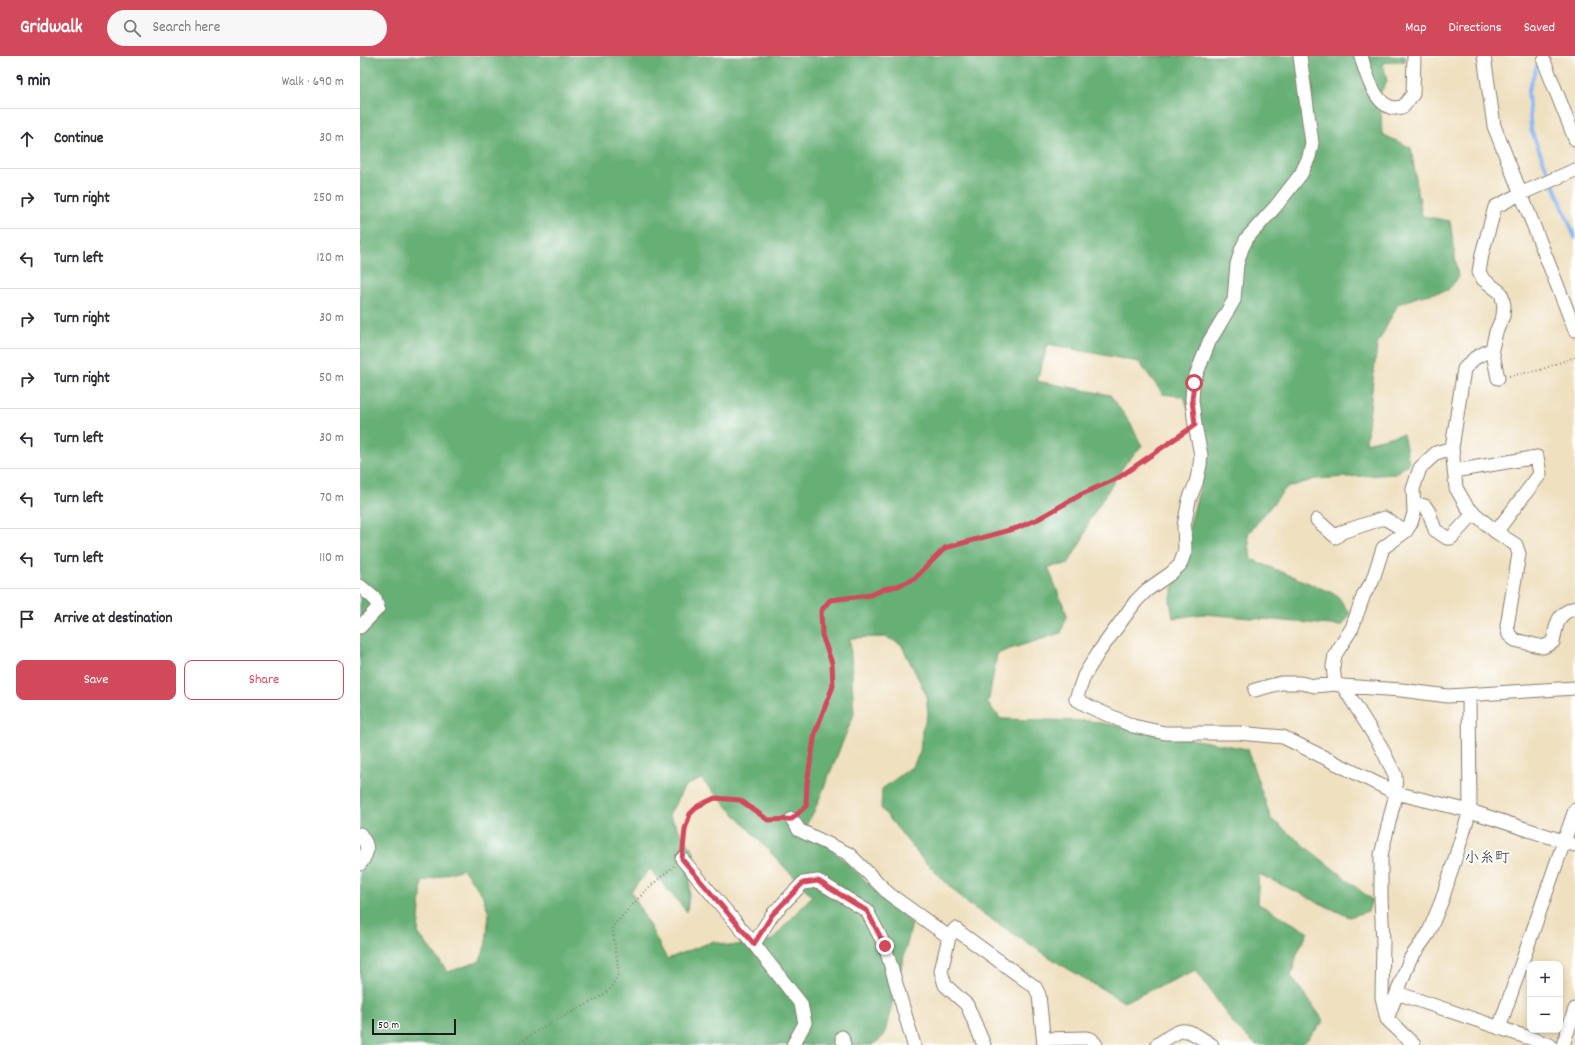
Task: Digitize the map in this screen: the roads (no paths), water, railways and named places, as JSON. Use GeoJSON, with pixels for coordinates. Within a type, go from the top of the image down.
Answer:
{"type":"FeatureCollection","features":[{"type":"Feature","properties":{"kind":"street"},"geometry":{"type":"LineString","coordinates":[[1300,56],[1312,143],[1309,157],[1301,174],[1276,206],[1247,238],[1237,264],[1234,300],[1209,342],[1194,383],[1192,400],[1201,455],[1196,483],[1189,500],[1184,526],[1185,551],[1180,565],[1147,590],[1136,601],[1098,653],[1084,676],[1076,699],[1090,707],[1133,726],[1165,733],[1238,733],[1283,737],[1396,793],[1470,811],[1570,843]]}},
{"type":"Feature","properties":{"kind":"street"},"geometry":{"type":"LineString","coordinates":[[1361,56],[1371,86],[1384,103],[1393,108],[1403,107],[1413,94],[1414,56]]}},
{"type":"Feature","properties":{"kind":"street"},"geometry":{"type":"LineString","coordinates":[[1484,56],[1494,126],[1575,330]]}},
{"type":"Feature","properties":{"kind":"street"},"geometry":{"type":"LineString","coordinates":[[1544,61],[1575,139]]}},
{"type":"Feature","properties":{"kind":"street"},"geometry":{"type":"LineString","coordinates":[[1498,378],[1492,349],[1496,332],[1503,316],[1504,304],[1501,293],[1483,279],[1479,272],[1482,254],[1495,207],[1520,194],[1575,170]]}},
{"type":"Feature","properties":{"kind":"street"},"geometry":{"type":"LineString","coordinates":[[1492,349],[1475,358],[1464,369],[1452,448],[1456,488],[1467,507],[1496,532],[1516,545],[1520,554],[1507,626],[1509,635],[1515,640],[1543,647],[1548,645],[1553,642],[1559,617],[1566,611],[1575,608]]}},
{"type":"Feature","properties":{"kind":"street"},"geometry":{"type":"LineString","coordinates":[[1413,1045],[1387,1019],[1382,997],[1383,942],[1381,855],[1396,793],[1396,775],[1380,745],[1339,685],[1333,666],[1335,654],[1352,628],[1364,594],[1372,582],[1383,548],[1406,530],[1414,513],[1413,489],[1420,468],[1436,453],[1452,448]]}},
{"type":"Feature","properties":{"kind":"street"},"geometry":{"type":"LineString","coordinates":[[1454,471],[1536,457],[1540,474],[1496,532]]}},
{"type":"Feature","properties":{"kind":"street"},"geometry":{"type":"LineString","coordinates":[[1414,503],[1425,506],[1429,512],[1435,530],[1447,538],[1451,538],[1474,513]]}},
{"type":"Feature","properties":{"kind":"street"},"geometry":{"type":"LineString","coordinates":[[1317,520],[1336,537],[1342,532],[1384,518],[1406,530]]}},
{"type":"Feature","properties":{"kind":"street"},"geometry":{"type":"LineString","coordinates":[[360,586],[375,599],[378,608],[360,626]]}},
{"type":"Feature","properties":{"kind":"street"},"geometry":{"type":"LineString","coordinates":[[1255,690],[1281,683],[1300,683],[1315,686],[1339,685],[1401,690],[1448,696],[1575,688]]}},
{"type":"Feature","properties":{"kind":"street"},"geometry":{"type":"LineString","coordinates":[[1387,1019],[1410,959],[1428,934],[1442,900],[1470,811],[1469,695]]}},
{"type":"Feature","properties":{"kind":"street"},"geometry":{"type":"LineString","coordinates":[[1499,1028],[1570,843],[1575,810]]}},
{"type":"Feature","properties":{"kind":"street"},"geometry":{"type":"LineString","coordinates":[[792,819],[799,830],[849,854],[889,894],[949,937]]}},
{"type":"Feature","properties":{"kind":"street"},"geometry":{"type":"LineString","coordinates":[[360,834],[367,847],[367,854],[360,864]]}},
{"type":"Feature","properties":{"kind":"street"},"geometry":{"type":"LineString","coordinates":[[682,859],[754,944],[801,1004],[805,1024],[793,1045]]}},
{"type":"Feature","properties":{"kind":"street"},"geometry":{"type":"LineString","coordinates":[[754,944],[772,915],[803,883],[818,881],[867,911],[885,946],[914,1045]]}},
{"type":"Feature","properties":{"kind":"street"},"geometry":{"type":"LineString","coordinates":[[984,1045],[967,1005],[945,985],[941,971],[949,937],[955,929],[1036,987],[1039,995],[1044,1042],[1086,1038],[1091,1039],[1096,1045]]}},
{"type":"Feature","properties":{"kind":"street"},"geometry":{"type":"LineString","coordinates":[[1397,993],[1550,1045]]}},
{"type":"Feature","properties":{"kind":"street"},"geometry":{"type":"LineString","coordinates":[[1563,1045],[1575,1009]]}},
{"type":"Feature","properties":{"kind":"street"},"geometry":{"type":"LineString","coordinates":[[1158,1045],[1177,1031],[1189,1030],[1212,1045]]}},
{"type":"Feature","properties":{"kind":"waterway"},"geometry":{"type":"LineString","coordinates":[[1540,56],[1528,92],[1531,130],[1550,177]]}},
{"type":"Feature","properties":{"kind":"waterway"},"geometry":{"type":"LineString","coordinates":[[1553,183],[1575,238]]}},
{"type":"Feature","properties":{"kind":"district","name":"小糸町"},"geometry":{"type":"Point","coordinates":[1487,857]}}]}
